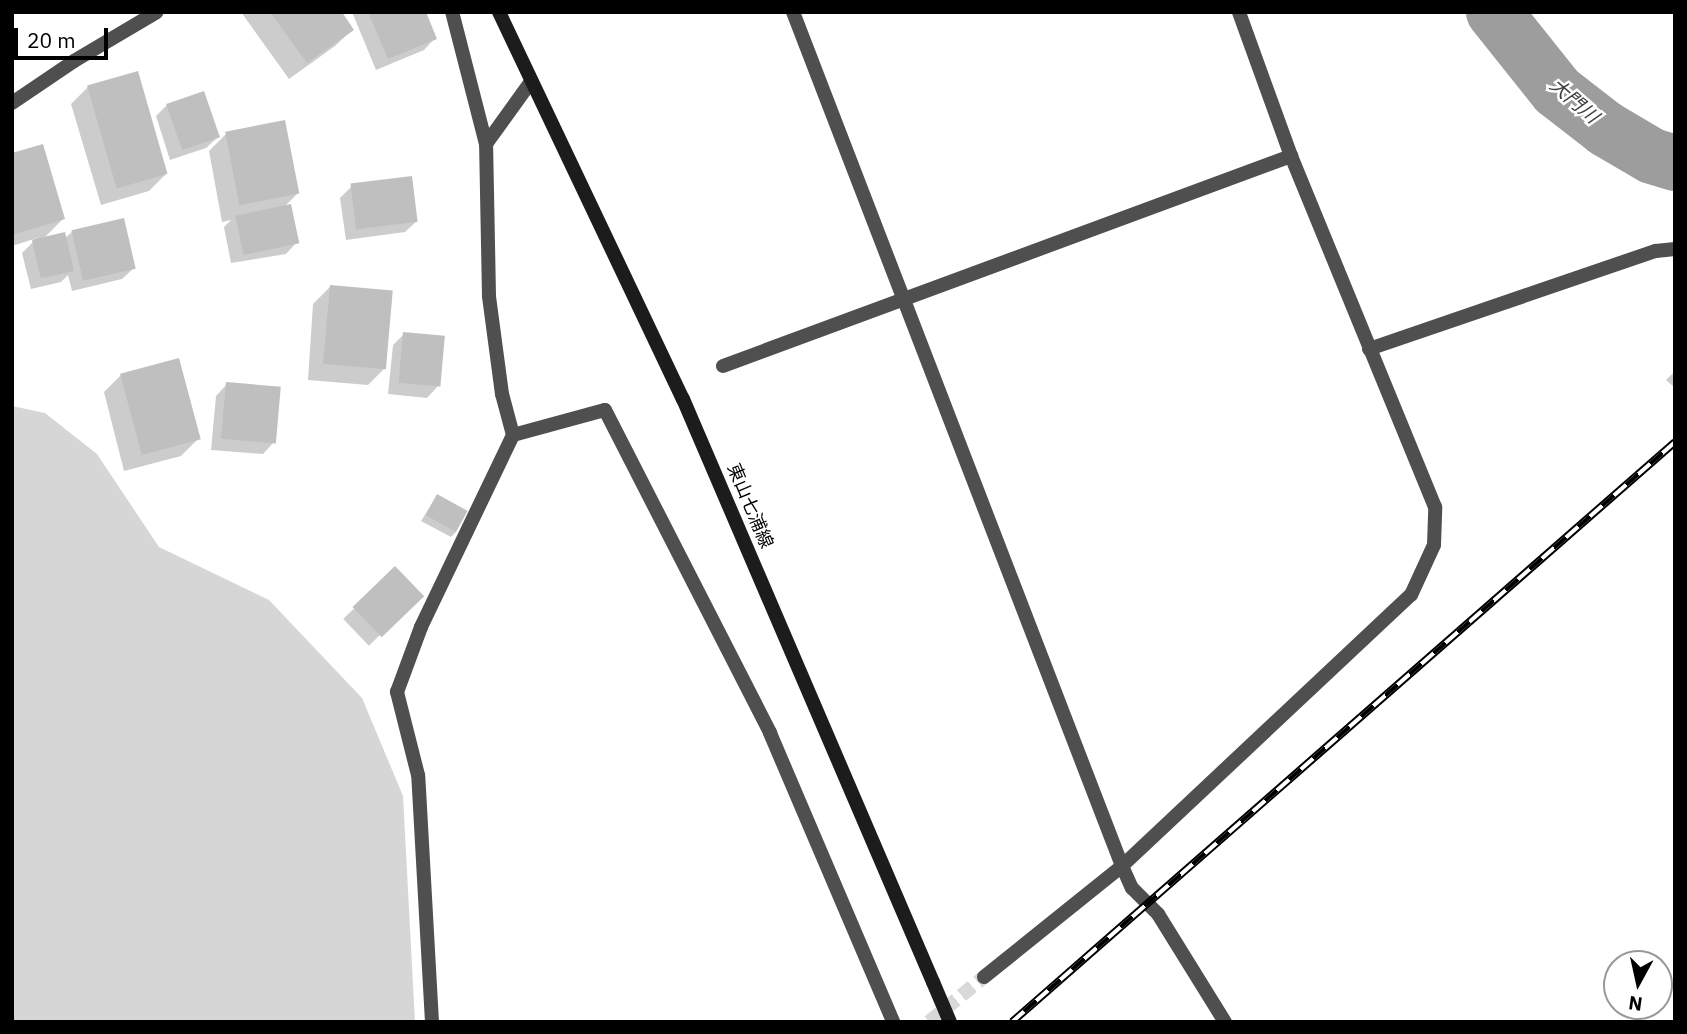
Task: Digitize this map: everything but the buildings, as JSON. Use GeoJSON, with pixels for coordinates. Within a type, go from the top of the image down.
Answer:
{"type":"FeatureCollection","features":[{"type":"Feature","properties":{"kind":"main road","name":"東山七浦線"},"geometry":{"type":"LineString","coordinates":[[499,12],[683,400],[950,1022]]}},
{"type":"Feature","properties":{"kind":"lane"},"geometry":{"type":"LineString","coordinates":[[12,103],[74,61],[157,12]]}},
{"type":"Feature","properties":{"kind":"lane"},"geometry":{"type":"LineString","coordinates":[[432,1022],[418,775],[397,692],[421,627],[513,435],[502,394],[489,296],[486,144],[452,12]]}},
{"type":"Feature","properties":{"kind":"lane"},"geometry":{"type":"LineString","coordinates":[[793,12],[1122,866],[1132,888],[1158,914],[1225,1022]]}},
{"type":"Feature","properties":{"kind":"lane"},"geometry":{"type":"LineString","coordinates":[[984,976],[1122,866],[1411,595],[1434,545],[1434,507],[1291,156],[1239,12]]}},
{"type":"Feature","properties":{"kind":"lane"},"geometry":{"type":"LineString","coordinates":[[486,144],[530,82]]}},
{"type":"Feature","properties":{"kind":"lane"},"geometry":{"type":"LineString","coordinates":[[723,366],[1291,156]]}},
{"type":"Feature","properties":{"kind":"lane"},"geometry":{"type":"LineString","coordinates":[[1369,349],[1656,251],[1675,249]]}},
{"type":"Feature","properties":{"kind":"lane"},"geometry":{"type":"LineString","coordinates":[[513,435],[605,410],[770,733],[893,1022]]}},
{"type":"Feature","properties":{"kind":"shaded area"},"geometry":{"type":"Polygon","coordinates":[[[12,406],[45,413],[97,454],[159,547],[269,600],[362,698],[403,796],[415,1022],[12,1022],[12,406]]]}},
{"type":"Feature","properties":{"kind":"waterway","name":"大門川"},"geometry":{"type":"LineString","coordinates":[[1494,12],[1557,91],[1606,129],[1652,156],[1675,163]]}},
{"type":"Feature","properties":{"kind":"tunnel"},"geometry":{"type":"LineString","coordinates":[[929,1022],[984,977]]}},
{"type":"Feature","properties":{"kind":"railway"},"geometry":{"type":"LineString","coordinates":[[1012,1022],[1675,442]]}}]}
